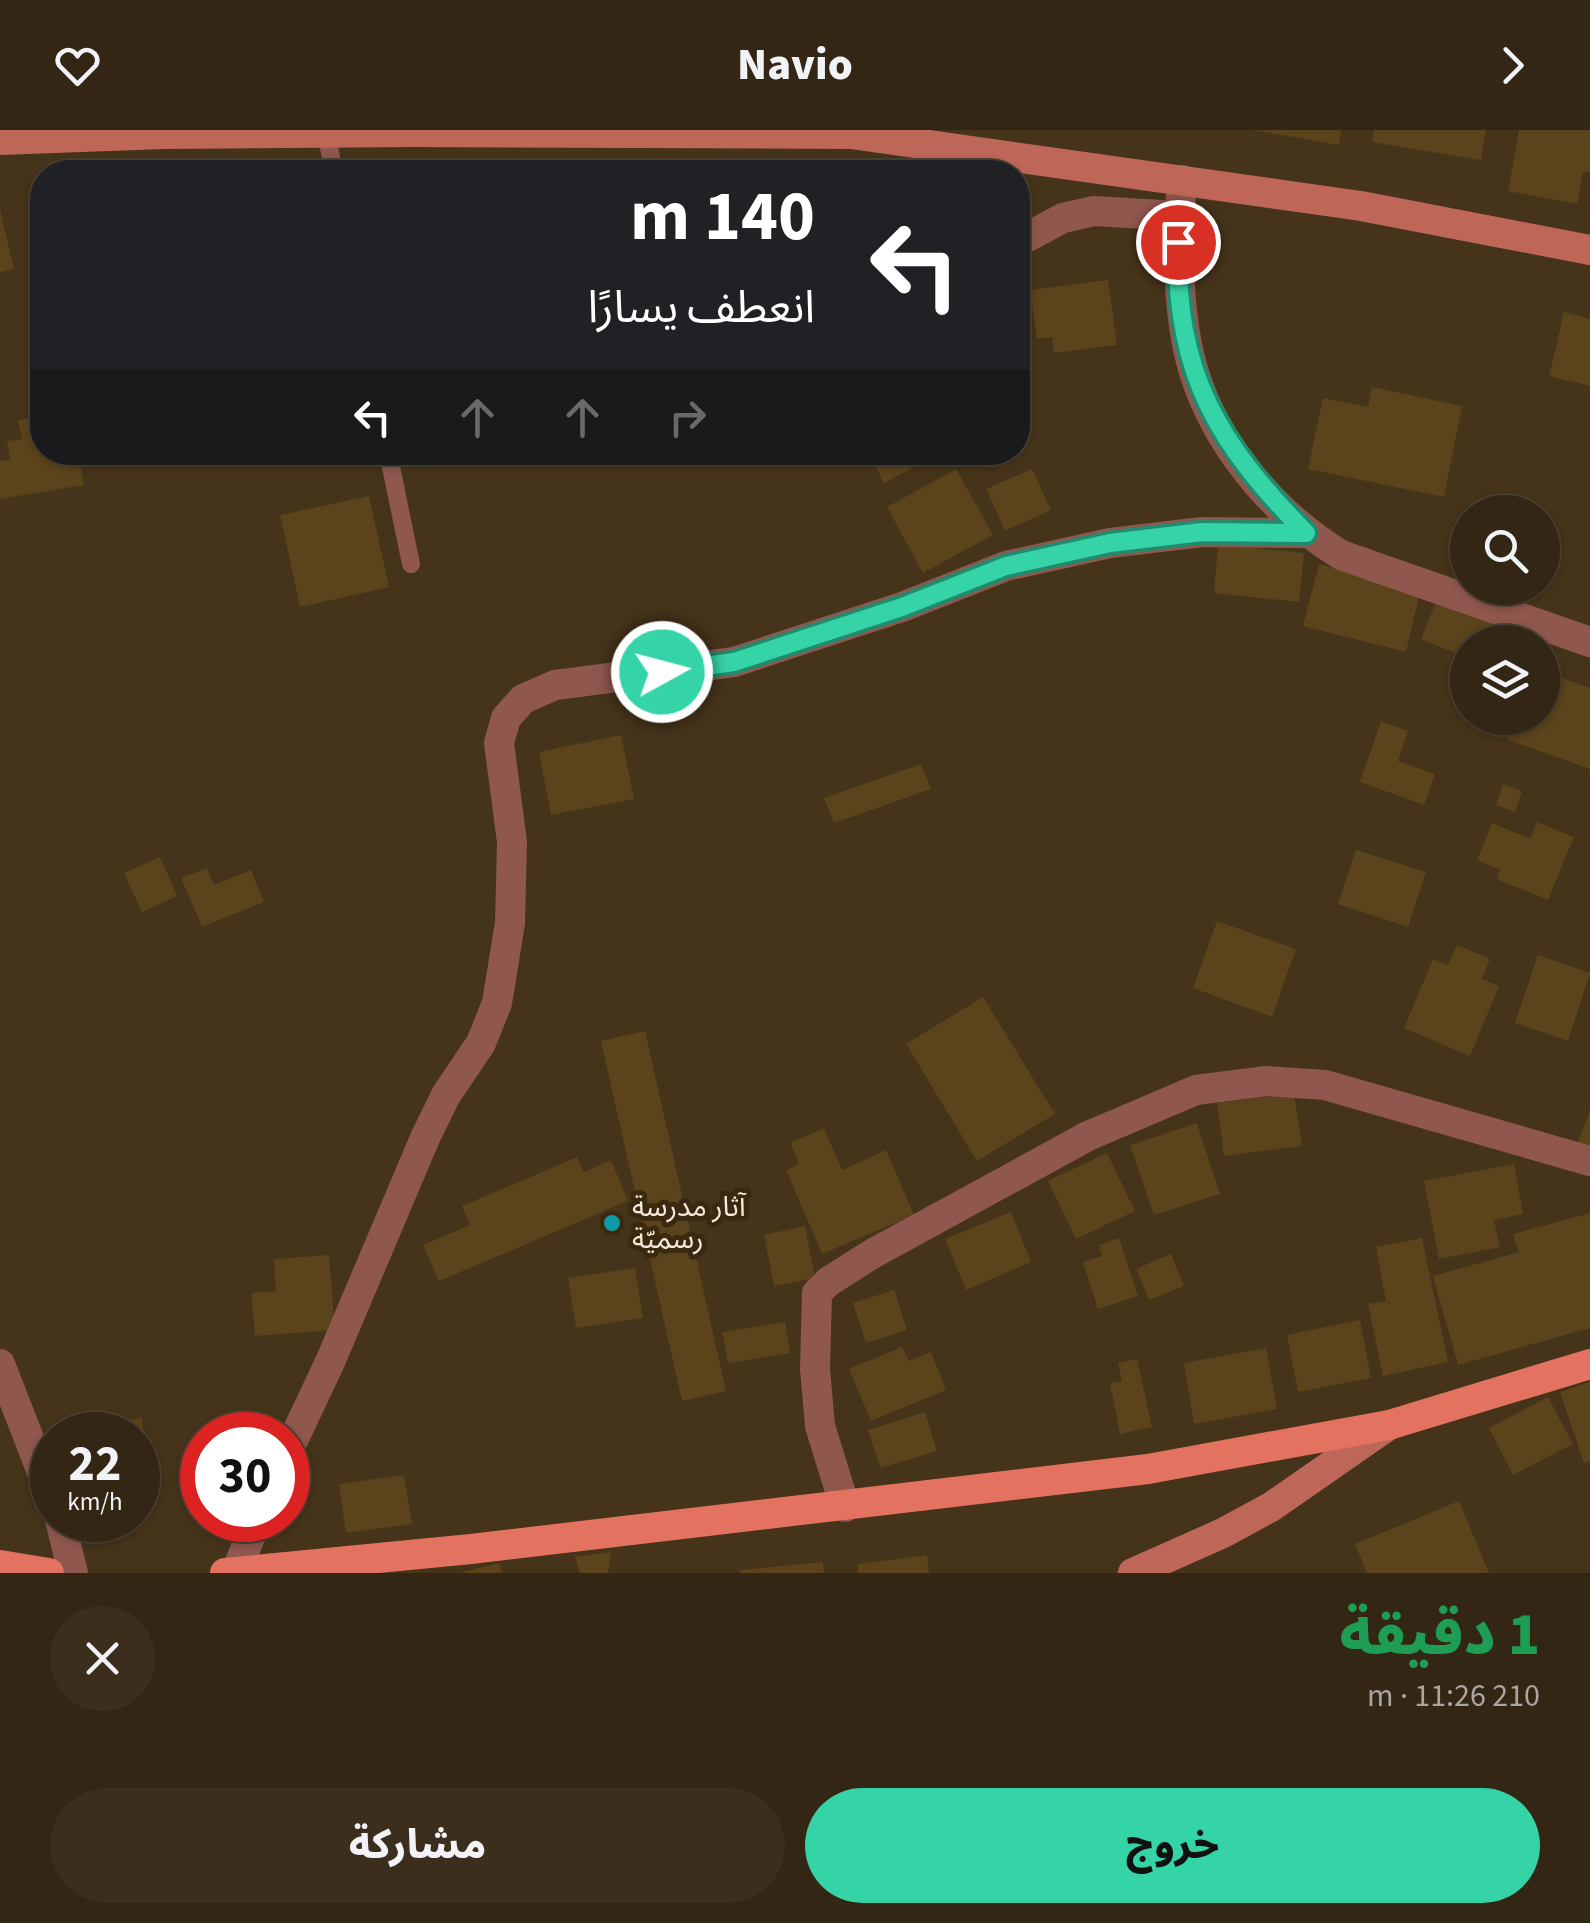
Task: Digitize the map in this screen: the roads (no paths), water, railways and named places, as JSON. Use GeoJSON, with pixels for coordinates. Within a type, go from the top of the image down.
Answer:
{"type":"FeatureCollection","features":[{"type":"Feature","properties":{"kind":"main road"},"geometry":{"type":"LineString","coordinates":[[0,140],[326,133],[850,132],[1362,206],[1590,250]]}},
{"type":"Feature","properties":{"kind":"main road"},"geometry":{"type":"LineString","coordinates":[[225,1573],[845,1507],[1148,1469],[1389,1425],[1590,1364]]}},
{"type":"Feature","properties":{"kind":"main road"},"geometry":{"type":"LineString","coordinates":[[1133,1573],[1271,1507],[1389,1425]]}},
{"type":"Feature","properties":{"kind":"main road"},"geometry":{"type":"LineString","coordinates":[[0,1565],[49,1573]]}},
{"type":"Feature","properties":{"kind":"street"},"geometry":{"type":"LineString","coordinates":[[1182,180],[1178,268],[1198,385],[1223,437],[1260,487],[1306,533],[1341,555],[1590,642]]}},
{"type":"Feature","properties":{"kind":"street"},"geometry":{"type":"LineString","coordinates":[[1030,236],[1063,218],[1094,211],[1179,216]]}},
{"type":"Feature","properties":{"kind":"street"},"geometry":{"type":"LineString","coordinates":[[307,1412],[424,1138],[446,1095],[481,1043],[497,1003],[510,924],[512,842],[499,743],[506,718],[523,699],[555,686],[734,662],[902,607],[1006,566],[1110,543],[1202,532],[1306,533]]}},
{"type":"Feature","properties":{"kind":"street"},"geometry":{"type":"LineString","coordinates":[[845,1507],[820,1426],[815,1369],[817,1294],[828,1282],[872,1254],[1088,1136],[1196,1090],[1266,1082],[1325,1085],[1590,1161]]}},
{"type":"Feature","properties":{"kind":"street"},"geometry":{"type":"LineString","coordinates":[[0,1364],[30,1441]]}},
{"type":"Feature","properties":{"kind":"street"},"geometry":{"type":"LineString","coordinates":[[65,1542],[73,1573]]}},
{"type":"Feature","properties":{"kind":"street"},"geometry":{"type":"LineString","coordinates":[[236,1573],[248,1542]]}},
{"type":"Feature","properties":{"kind":"lane"},"geometry":{"type":"LineString","coordinates":[[326,133],[332,160]]}},
{"type":"Feature","properties":{"kind":"lane"},"geometry":{"type":"LineString","coordinates":[[391,465],[412,564]]}},
{"type":"Feature","properties":{"kind":"place","name":"آثار مدرسة رسميّة"},"geometry":{"type":"Point","coordinates":[612,1223]}}]}
